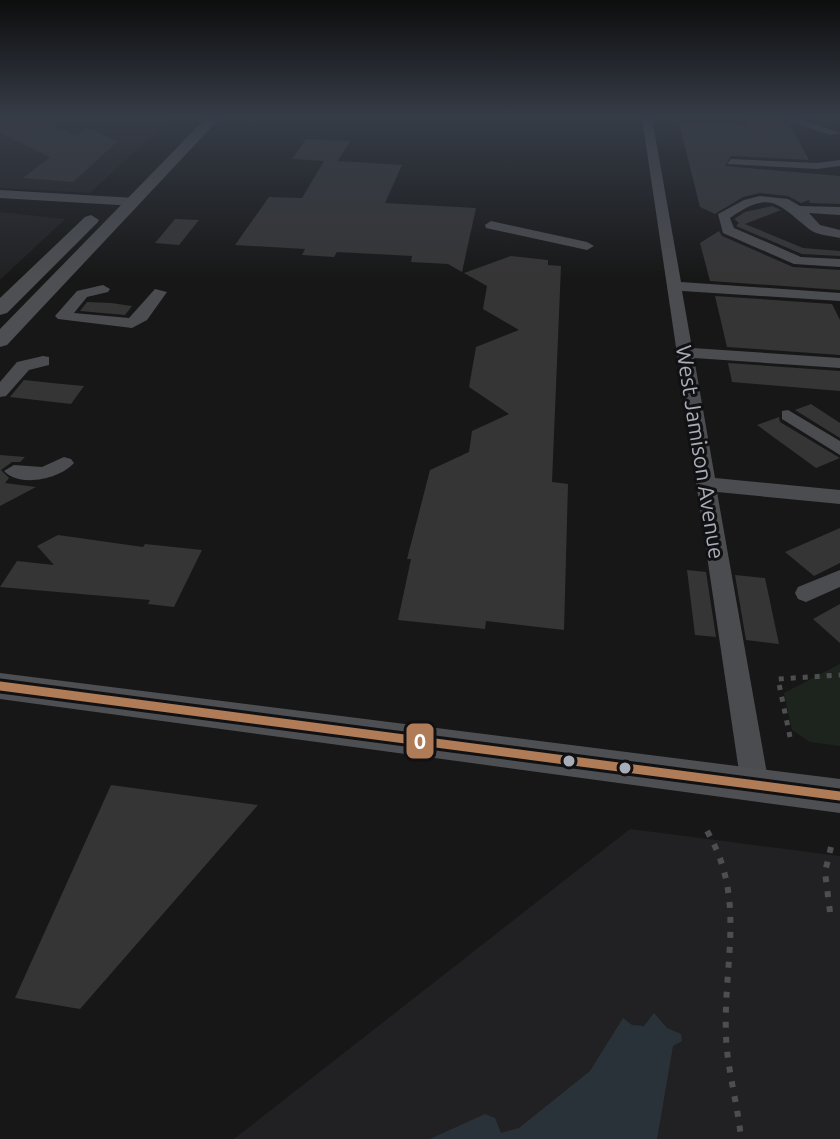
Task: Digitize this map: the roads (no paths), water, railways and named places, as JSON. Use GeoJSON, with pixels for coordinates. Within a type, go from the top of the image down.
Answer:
{"type":"FeatureCollection","features":[{"type":"Feature","properties":{"kind":"main road"},"geometry":{"type":"LineString","coordinates":[[0,341],[119,205],[142,171]]}},
{"type":"Feature","properties":{"kind":"main road"},"geometry":{"type":"LineString","coordinates":[[0,309],[156,171]]}},
{"type":"Feature","properties":{"kind":"main road"},"geometry":{"type":"LineString","coordinates":[[0,686],[840,796]]}},
{"type":"Feature","properties":{"kind":"street","name":"West Jamison Avenue"},"geometry":{"type":"LineString","coordinates":[[656,171],[755,785]]}},
{"type":"Feature","properties":{"kind":"street"},"geometry":{"type":"LineString","coordinates":[[0,194],[119,205]]}},
{"type":"Feature","properties":{"kind":"street"},"geometry":{"type":"LineString","coordinates":[[840,234],[815,228],[802,209],[788,201],[766,198],[723,217],[723,224],[799,261],[840,263]]}},
{"type":"Feature","properties":{"kind":"street"},"geometry":{"type":"LineString","coordinates":[[0,201],[119,205]]}},
{"type":"Feature","properties":{"kind":"street"},"geometry":{"type":"LineString","coordinates":[[802,209],[840,211]]}},
{"type":"Feature","properties":{"kind":"street"},"geometry":{"type":"LineString","coordinates":[[509,217],[561,229],[568,227]]}},
{"type":"Feature","properties":{"kind":"street"},"geometry":{"type":"LineString","coordinates":[[491,225],[587,246]]}},
{"type":"Feature","properties":{"kind":"street"},"geometry":{"type":"LineString","coordinates":[[675,286],[840,297]]}},
{"type":"Feature","properties":{"kind":"street"},"geometry":{"type":"LineString","coordinates":[[103,289],[82,294],[63,316],[132,323],[142,317],[160,292]]}},
{"type":"Feature","properties":{"kind":"street"},"geometry":{"type":"LineString","coordinates":[[685,352],[840,363]]}},
{"type":"Feature","properties":{"kind":"street"},"geometry":{"type":"LineString","coordinates":[[0,392],[23,366],[43,361]]}},
{"type":"Feature","properties":{"kind":"street"},"geometry":{"type":"LineString","coordinates":[[788,415],[840,449]]}},
{"type":"Feature","properties":{"kind":"street"},"geometry":{"type":"LineString","coordinates":[[14,471],[45,473],[64,463]]}},
{"type":"Feature","properties":{"kind":"street"},"geometry":{"type":"LineString","coordinates":[[706,484],[840,497]]}},
{"type":"Feature","properties":{"kind":"street"},"geometry":{"type":"LineString","coordinates":[[806,593],[840,578]]}}]}
